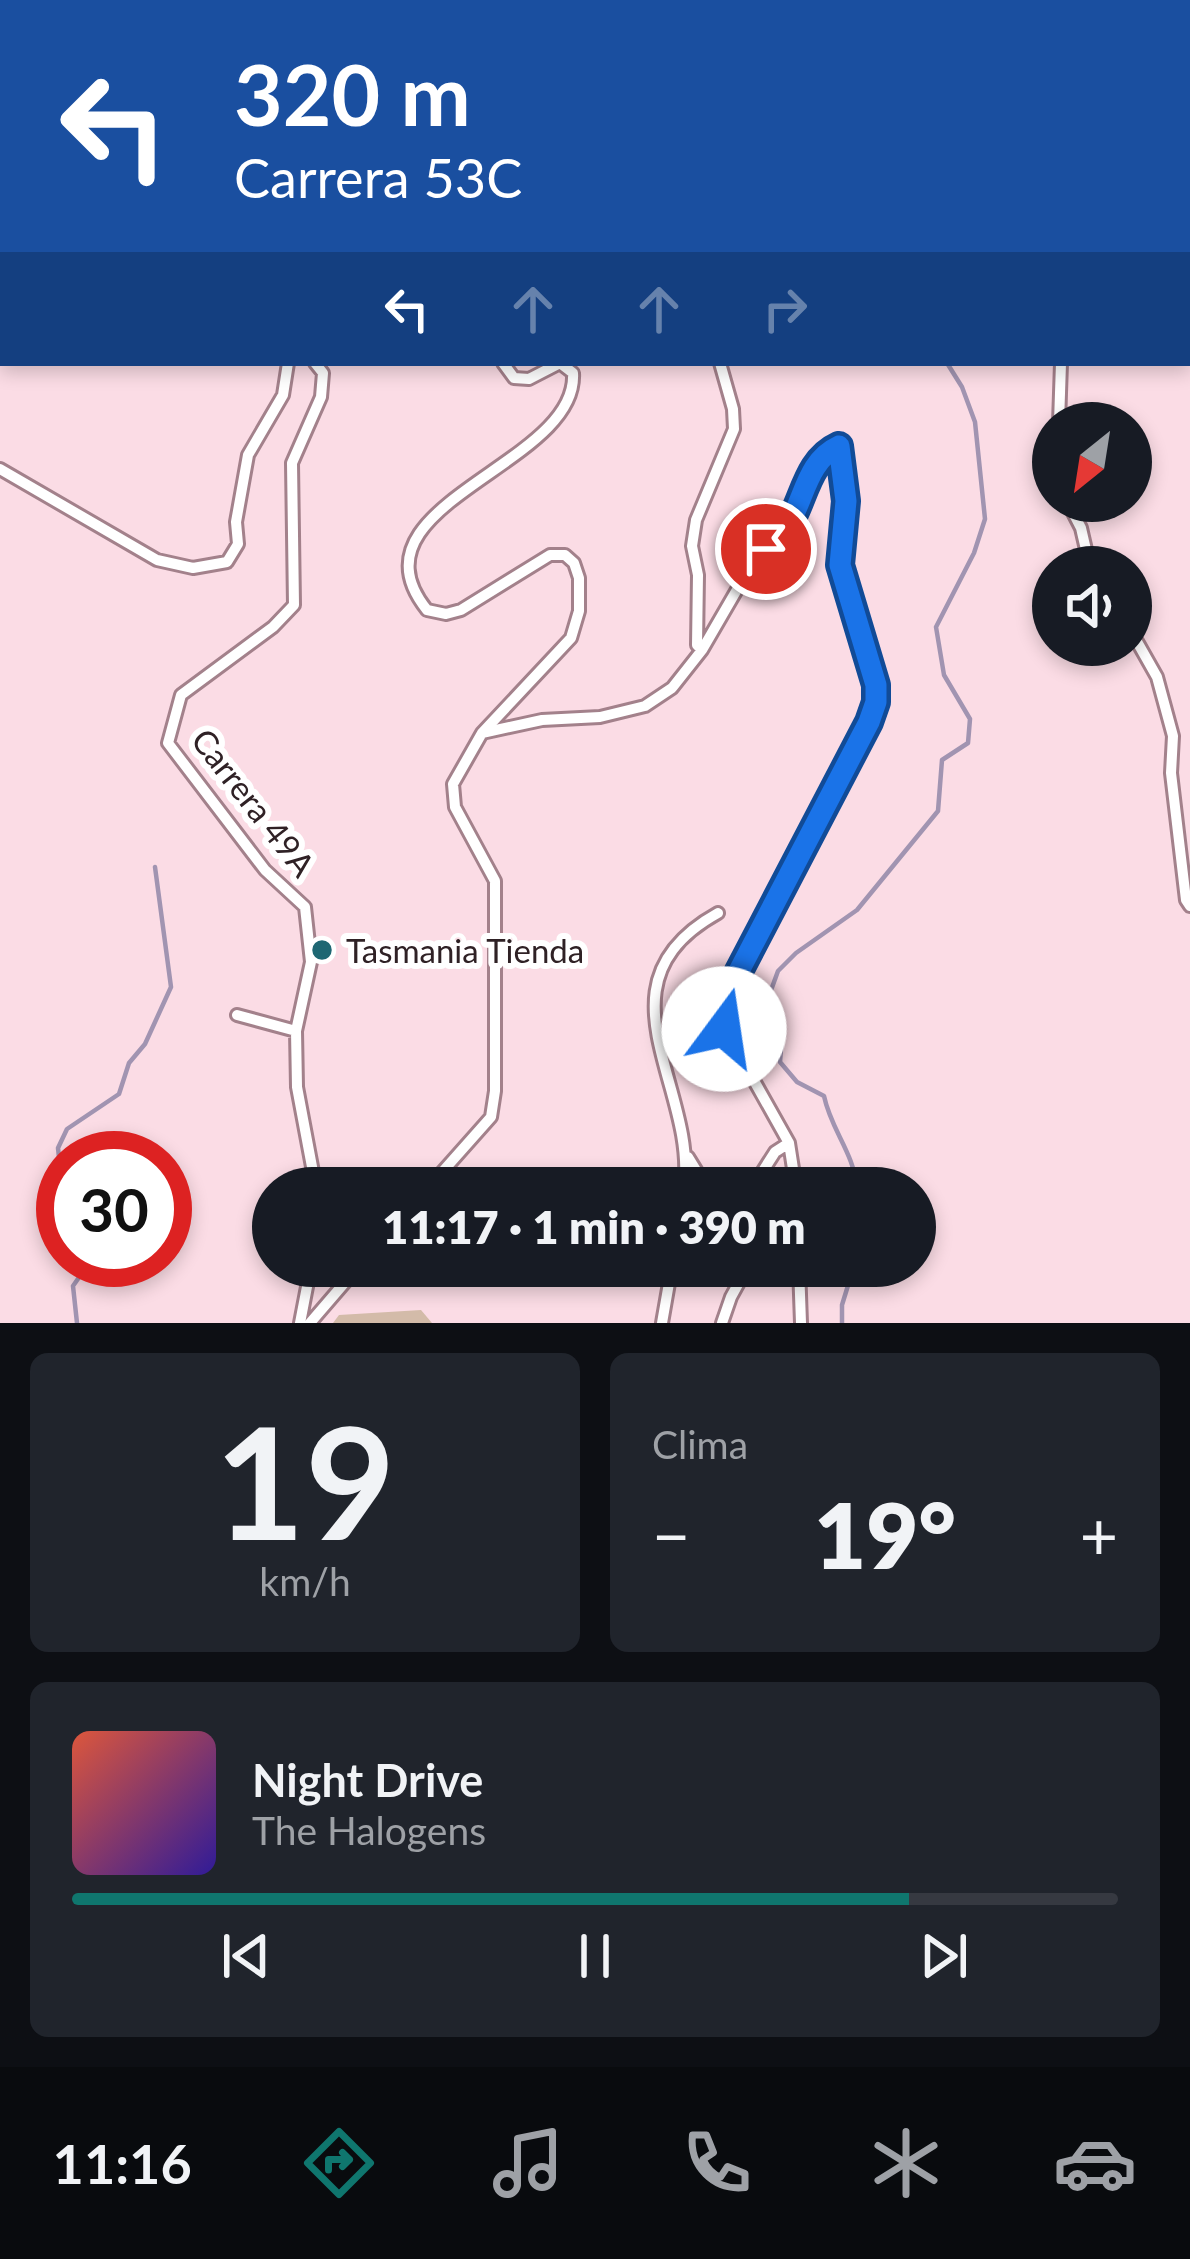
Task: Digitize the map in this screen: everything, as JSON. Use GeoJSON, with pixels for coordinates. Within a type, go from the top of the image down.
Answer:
{"type":"FeatureCollection","features":[{"type":"Feature","properties":{"kind":"street"},"geometry":{"type":"LineString","coordinates":[[0,470],[157,560],[193,568],[226,562],[238,544],[236,522],[248,455],[283,395],[288,366]]}},
{"type":"Feature","properties":{"kind":"street","name":"Carrera 49A"},"geometry":{"type":"LineString","coordinates":[[312,1167],[297,1087],[296,1031],[311,962],[304,907],[265,870],[168,743],[181,695],[273,627],[294,605],[292,464],[321,397],[321,366]]}},
{"type":"Feature","properties":{"kind":"street"},"geometry":{"type":"LineString","coordinates":[[505,366],[514,378],[529,379],[554,366]]}},
{"type":"Feature","properties":{"kind":"street"},"geometry":{"type":"LineString","coordinates":[[447,1167],[491,1117],[495,1091],[494,881],[455,807],[453,784],[482,733],[571,638],[580,610],[579,578],[565,554],[550,555],[461,610],[446,614],[427,610],[410,589],[414,549],[436,511],[511,461],[563,409],[574,388],[573,373],[564,366]]}},
{"type":"Feature","properties":{"kind":"street"},"geometry":{"type":"LineString","coordinates":[[702,650],[697,645],[698,575],[692,546],[696,520],[734,429],[721,366]]}},
{"type":"Feature","properties":{"kind":"street"},"geometry":{"type":"LineString","coordinates":[[1060,402],[1061,366]]}},
{"type":"Feature","properties":{"kind":"street"},"geometry":{"type":"LineString","coordinates":[[482,733],[542,720],[600,717],[644,706],[672,688],[702,650],[742,581],[794,519],[815,462],[839,446],[846,501],[840,565],[876,685],[876,702],[722,1008],[724,1029],[789,1143],[793,1167]]}},
{"type":"Feature","properties":{"kind":"street"},"geometry":{"type":"LineString","coordinates":[[1151,666],[1174,736],[1171,773],[1190,906]]}},
{"type":"Feature","properties":{"kind":"street"},"geometry":{"type":"LineString","coordinates":[[694,1167],[652,1011],[669,953],[694,926],[718,913]]}},
{"type":"Feature","properties":{"kind":"street"},"geometry":{"type":"LineString","coordinates":[[237,1015],[296,1031]]}},
{"type":"Feature","properties":{"kind":"street"},"geometry":{"type":"LineString","coordinates":[[765,1167],[775,1152],[789,1143]]}},
{"type":"Feature","properties":{"kind":"street"},"geometry":{"type":"LineString","coordinates":[[687,1167],[688,1157]]}},
{"type":"Feature","properties":{"kind":"street"},"geometry":{"type":"LineString","coordinates":[[300,1323],[307,1287]]}},
{"type":"Feature","properties":{"kind":"street"},"geometry":{"type":"LineString","coordinates":[[310,1323],[341,1287]]}},
{"type":"Feature","properties":{"kind":"street"},"geometry":{"type":"LineString","coordinates":[[662,1323],[668,1287]]}},
{"type":"Feature","properties":{"kind":"street"},"geometry":{"type":"LineString","coordinates":[[722,1323],[736,1287]]}},
{"type":"Feature","properties":{"kind":"street"},"geometry":{"type":"LineString","coordinates":[[800,1287],[801,1323]]}},
{"type":"Feature","properties":{"kind":"shaded area"},"geometry":{"type":"Polygon","coordinates":[[[421,1310],[432,1323],[333,1323],[339,1315],[421,1310]]]}},
{"type":"Feature","properties":{"kind":"waterway"},"geometry":{"type":"LineString","coordinates":[[853,1167],[824,1096],[797,1082],[780,1062],[782,1036],[766,1004],[778,971],[857,910],[938,811],[942,760],[968,743],[970,719],[944,675],[936,627],[974,553],[985,519],[975,422],[949,366]]}},
{"type":"Feature","properties":{"kind":"waterway"},"geometry":{"type":"LineString","coordinates":[[66,1131],[119,1094],[129,1063],[145,1044],[171,987],[155,867]]}},
{"type":"Feature","properties":{"kind":"waterway"},"geometry":{"type":"LineString","coordinates":[[73,1287],[77,1323]]}},
{"type":"Feature","properties":{"kind":"waterway"},"geometry":{"type":"LineString","coordinates":[[842,1323],[848,1287]]}},
{"type":"Feature","properties":{"kind":"place","name":"Tasmania Tienda"},"geometry":{"type":"Point","coordinates":[322,950]}},
{"type":"Feature","properties":{"kind":"route"},"geometry":{"type":"LineString","coordinates":[[724,1029],[722,1008],[727,994],[876,702],[876,685],[840,565],[846,501],[839,446],[815,462],[794,519],[779,541],[766,549]]}}]}
